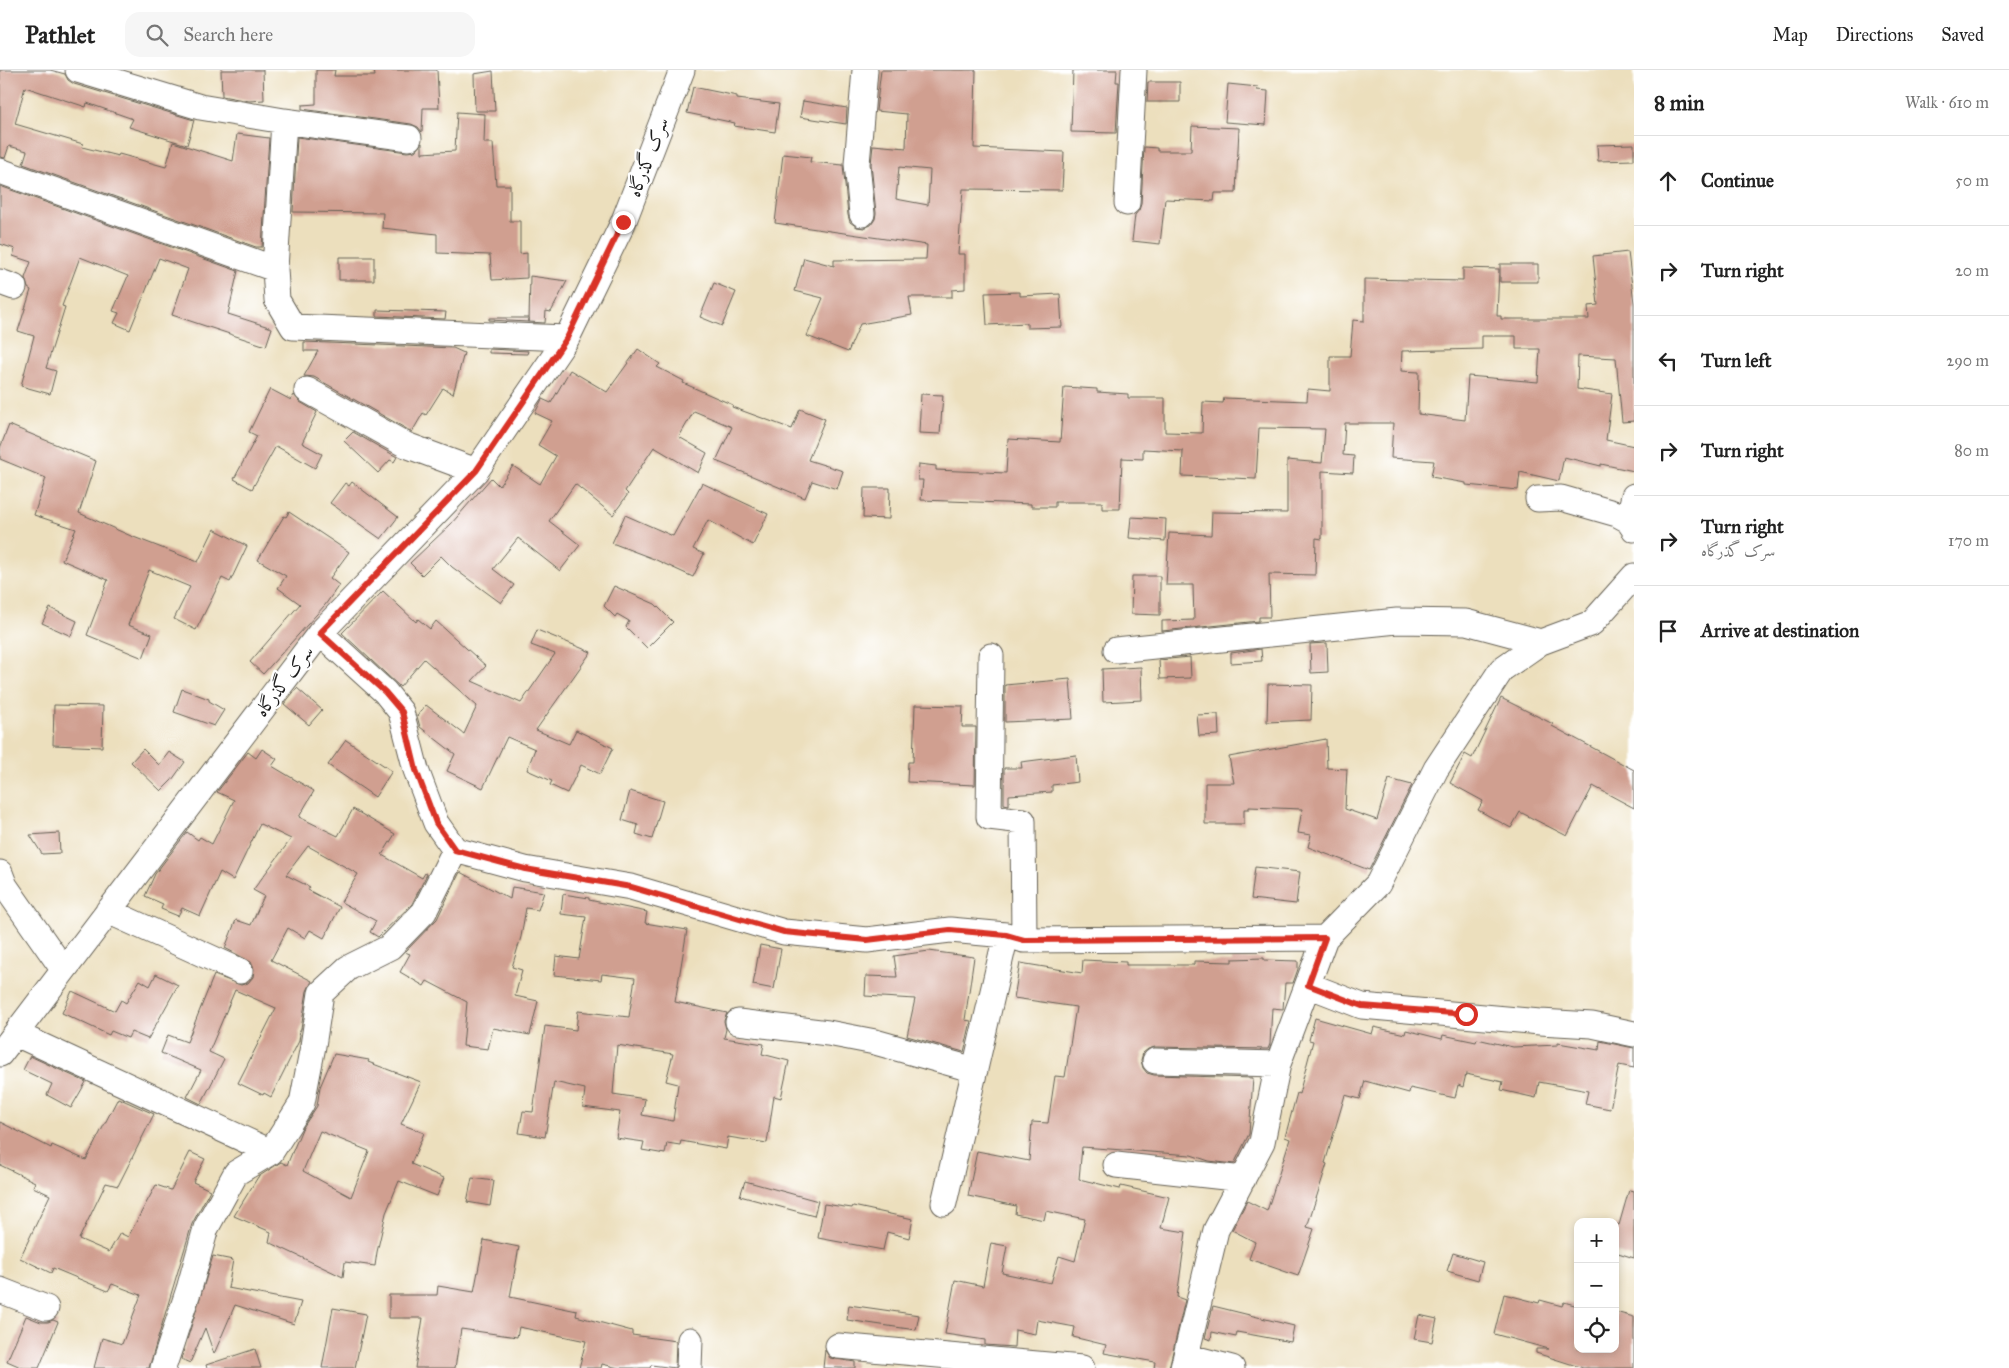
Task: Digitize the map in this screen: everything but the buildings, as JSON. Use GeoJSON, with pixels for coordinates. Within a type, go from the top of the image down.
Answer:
{"type":"FeatureCollection","features":[{"type":"Feature","properties":{"kind":"street"},"geometry":{"type":"LineString","coordinates":[[78,70],[200,107],[284,121],[410,138]]}},
{"type":"Feature","properties":{"kind":"street","name":"سرک گذرگاه"},"geometry":{"type":"LineString","coordinates":[[0,1054],[320,633],[476,471],[567,338],[623,222],[682,70]]}},
{"type":"Feature","properties":{"kind":"street"},"geometry":{"type":"LineString","coordinates":[[862,214],[857,164],[865,70]]}},
{"type":"Feature","properties":{"kind":"street"},"geometry":{"type":"LineString","coordinates":[[1128,203],[1134,70]]}},
{"type":"Feature","properties":{"kind":"street"},"geometry":{"type":"LineString","coordinates":[[284,121],[275,269],[277,300],[293,327],[567,338]]}},
{"type":"Feature","properties":{"kind":"street"},"geometry":{"type":"LineString","coordinates":[[0,171],[275,269]]}},
{"type":"Feature","properties":{"kind":"street"},"geometry":{"type":"LineString","coordinates":[[307,390],[406,445],[476,471]]}},
{"type":"Feature","properties":{"kind":"street"},"geometry":{"type":"LineString","coordinates":[[1631,525],[1634,496]]}},
{"type":"Feature","properties":{"kind":"street"},"geometry":{"type":"LineString","coordinates":[[1538,499],[1561,498],[1617,514],[1631,525]]}},
{"type":"Feature","properties":{"kind":"street"},"geometry":{"type":"LineString","coordinates":[[1232,1368],[1184,1362],[1216,1230],[1262,1142],[1278,1064],[1325,938],[1378,884],[1436,769],[1502,670],[1541,642],[1592,623],[1634,576]]}},
{"type":"Feature","properties":{"kind":"street"},"geometry":{"type":"LineString","coordinates":[[1116,650],[1398,621],[1466,622],[1541,642]]}},
{"type":"Feature","properties":{"kind":"street"},"geometry":{"type":"LineString","coordinates":[[320,633],[385,692],[402,712],[416,770],[436,823],[455,850],[525,869],[631,887],[784,932],[867,940],[950,930],[1015,937],[1325,938]]}},
{"type":"Feature","properties":{"kind":"street"},"geometry":{"type":"LineString","coordinates":[[944,1202],[974,1070],[1015,937],[1023,820],[989,817],[991,656]]}},
{"type":"Feature","properties":{"kind":"street"},"geometry":{"type":"LineString","coordinates":[[163,1368],[189,1289],[206,1228],[236,1173],[271,1152],[302,1103],[321,993],[348,968],[390,947],[424,912],[455,850]]}},
{"type":"Feature","properties":{"kind":"street"},"geometry":{"type":"LineString","coordinates":[[0,873],[5,886],[63,969]]}},
{"type":"Feature","properties":{"kind":"street"},"geometry":{"type":"LineString","coordinates":[[108,911],[240,971]]}},
{"type":"Feature","properties":{"kind":"street"},"geometry":{"type":"LineString","coordinates":[[1308,985],[1362,1006],[1592,1025],[1634,1034]]}},
{"type":"Feature","properties":{"kind":"street"},"geometry":{"type":"LineString","coordinates":[[738,1022],[828,1033],[875,1042],[974,1070]]}},
{"type":"Feature","properties":{"kind":"street"},"geometry":{"type":"LineString","coordinates":[[16,1034],[271,1152]]}},
{"type":"Feature","properties":{"kind":"street"},"geometry":{"type":"LineString","coordinates":[[1155,1061],[1278,1064]]}},
{"type":"Feature","properties":{"kind":"street"},"geometry":{"type":"LineString","coordinates":[[1116,1165],[1243,1179]]}},
{"type":"Feature","properties":{"kind":"street"},"geometry":{"type":"LineString","coordinates":[[0,1290],[46,1308]]}},
{"type":"Feature","properties":{"kind":"street"},"geometry":{"type":"LineString","coordinates":[[689,1368],[690,1340]]}},
{"type":"Feature","properties":{"kind":"street"},"geometry":{"type":"LineString","coordinates":[[838,1346],[1082,1368]]}},
{"type":"Feature","properties":{"kind":"route"},"geometry":{"type":"LineString","coordinates":[[623,222],[567,338],[476,471],[320,633],[385,692],[402,712],[416,770],[436,823],[455,850],[525,869],[631,887],[784,932],[867,940],[950,930],[1006,935],[1024,940],[1325,938],[1308,985],[1362,1006],[1466,1014]]}}]}
